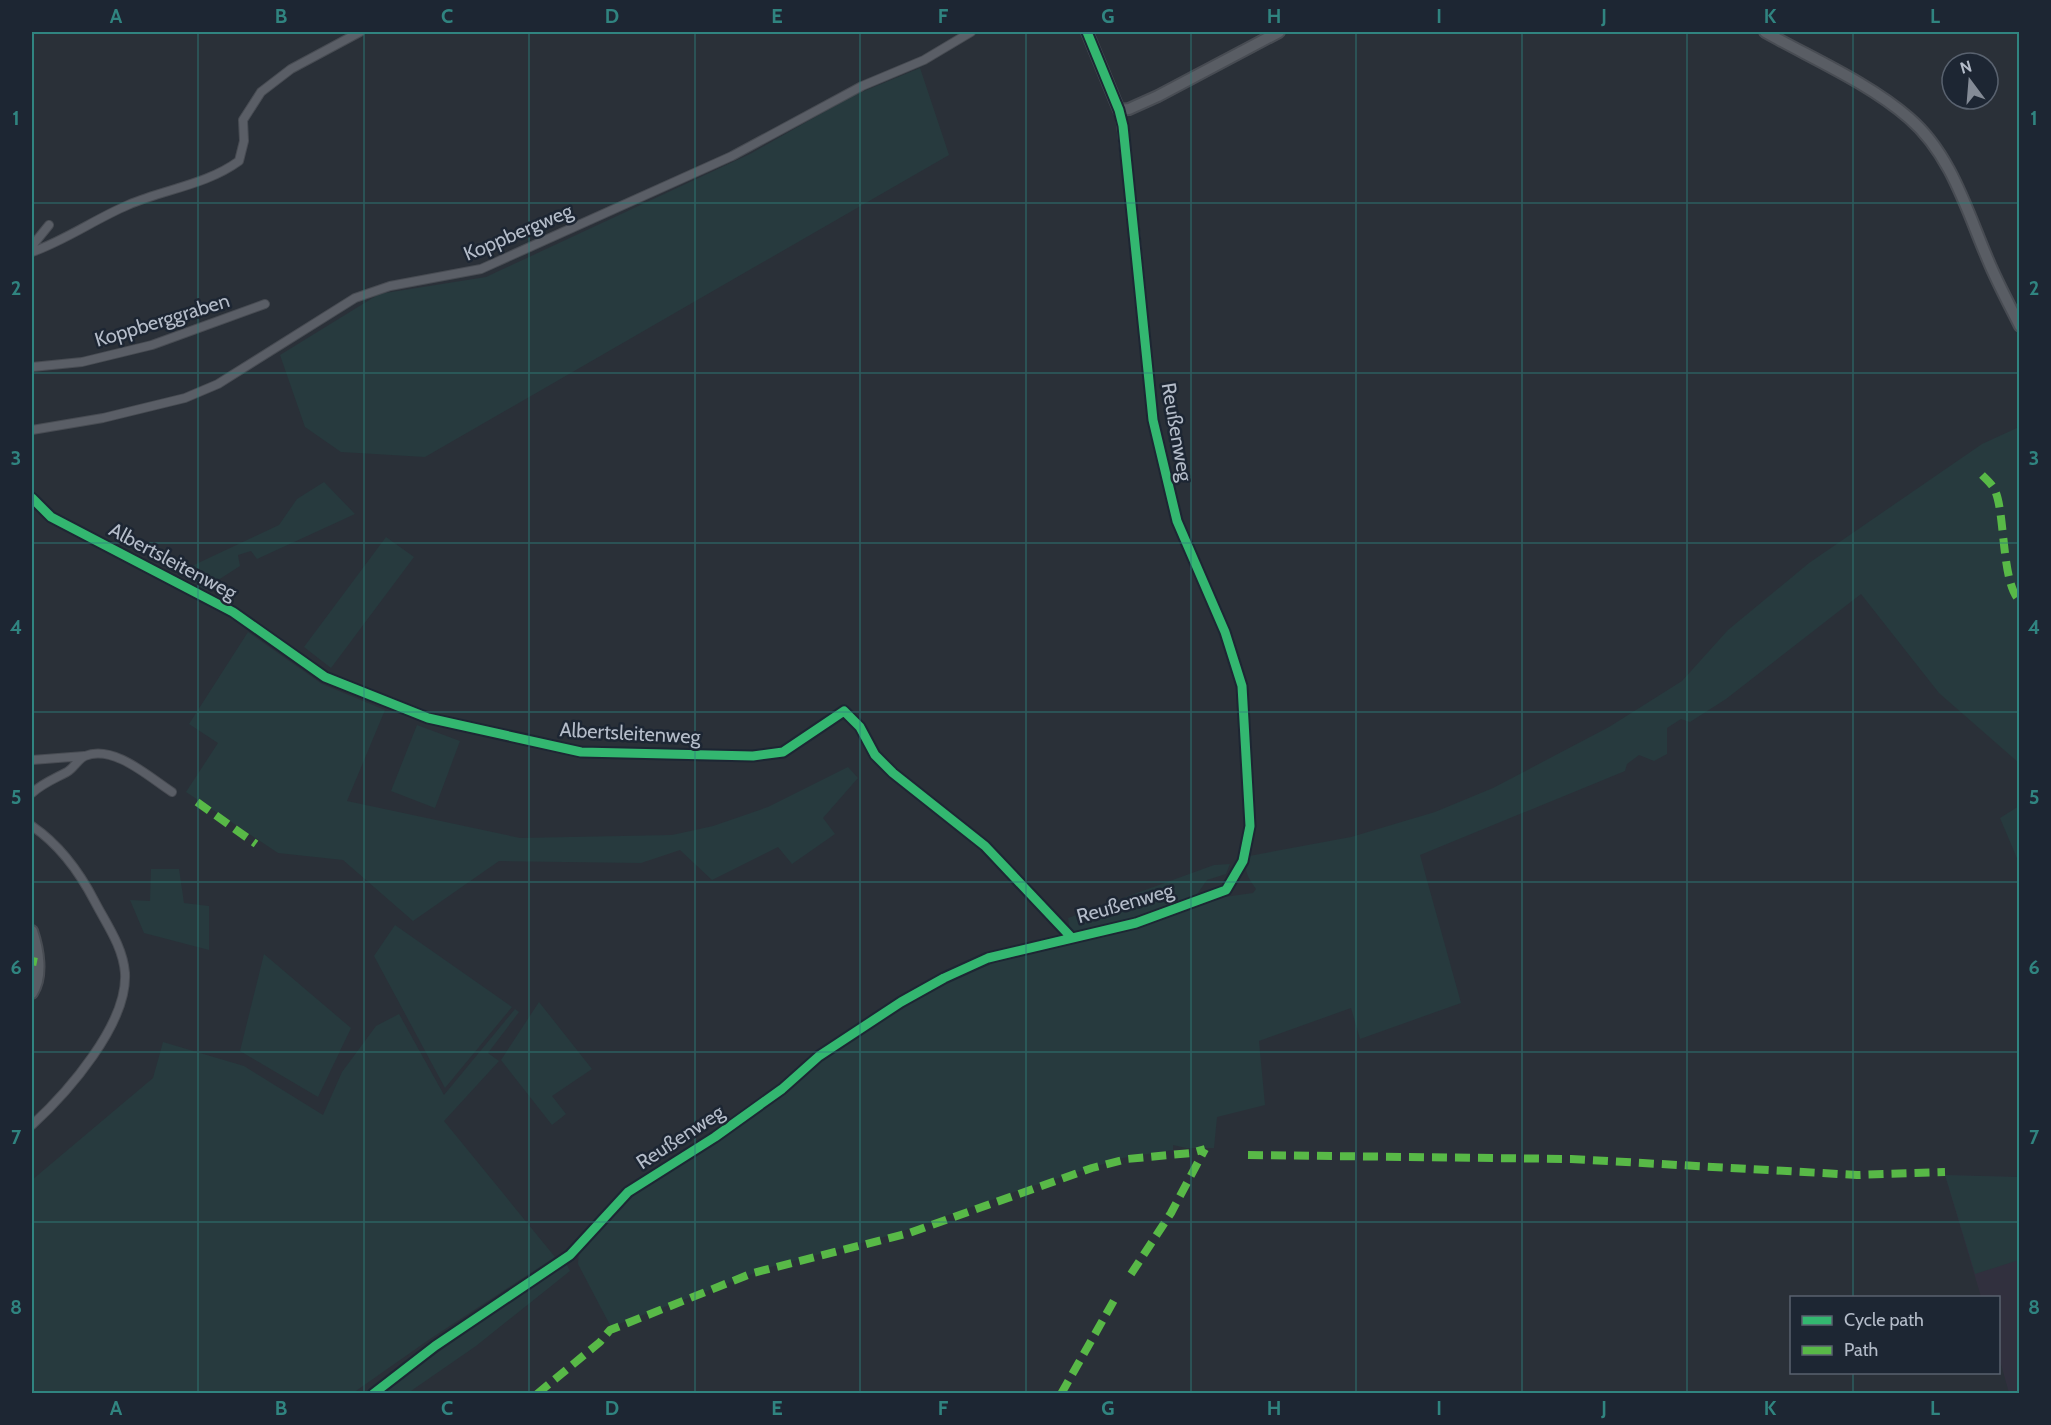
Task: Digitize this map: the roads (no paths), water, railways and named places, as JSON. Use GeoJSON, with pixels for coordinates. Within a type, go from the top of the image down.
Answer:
{"type":"FeatureCollection","features":[{"type":"Feature","properties":{"kind":"street"},"geometry":{"type":"LineString","coordinates":[[32,252],[62,241],[126,206],[221,174],[239,161],[244,141],[243,120],[261,92],[291,69],[360,32]]}},
{"type":"Feature","properties":{"kind":"street","name":"Koppbergweg"},"geometry":{"type":"LineString","coordinates":[[32,430],[104,418],[185,398],[218,384],[355,298],[390,286],[481,268],[732,156],[862,86],[924,60],[971,32]]}},
{"type":"Feature","properties":{"kind":"street"},"geometry":{"type":"LineString","coordinates":[[1087,32],[1119,110],[1130,109],[1158,96],[1280,32]]}},
{"type":"Feature","properties":{"kind":"street"},"geometry":{"type":"LineString","coordinates":[[1765,32],[1879,96],[1910,118],[1937,150],[1958,188],[2019,326]]}},
{"type":"Feature","properties":{"kind":"street","name":"Reußenweg"},"geometry":{"type":"LineString","coordinates":[[373,1394],[435,1346],[570,1255],[628,1192],[716,1137],[782,1089],[819,1056],[865,1024],[944,978],[988,958],[1136,922],[1226,890],[1243,861],[1250,826],[1242,686],[1225,632],[1177,522],[1153,420],[1135,231],[1119,110]]}},
{"type":"Feature","properties":{"kind":"street"},"geometry":{"type":"LineString","coordinates":[[32,246],[50,225]]}},
{"type":"Feature","properties":{"kind":"street","name":"Koppberggraben"},"geometry":{"type":"LineString","coordinates":[[32,367],[82,362],[152,345],[265,304]]}},
{"type":"Feature","properties":{"kind":"street","name":"Albertsleitenweg"},"geometry":{"type":"LineString","coordinates":[[32,498],[51,517],[233,612],[325,677],[428,718],[581,752],[753,756],[783,752],[844,711],[860,727],[875,755],[893,773],[985,846],[1071,937]]}},
{"type":"Feature","properties":{"kind":"street"},"geometry":{"type":"LineString","coordinates":[[32,760],[103,755],[122,760],[172,792]]}},
{"type":"Feature","properties":{"kind":"street"},"geometry":{"type":"LineString","coordinates":[[32,793],[42,783],[70,770],[84,756]]}},
{"type":"Feature","properties":{"kind":"street"},"geometry":{"type":"LineString","coordinates":[[32,826],[68,857],[120,948],[125,975],[116,1017],[92,1057],[62,1098],[32,1125]]}},
{"type":"Feature","properties":{"kind":"street"},"geometry":{"type":"LineString","coordinates":[[32,930],[37,946],[34,961],[38,974],[32,993]]}}]}
